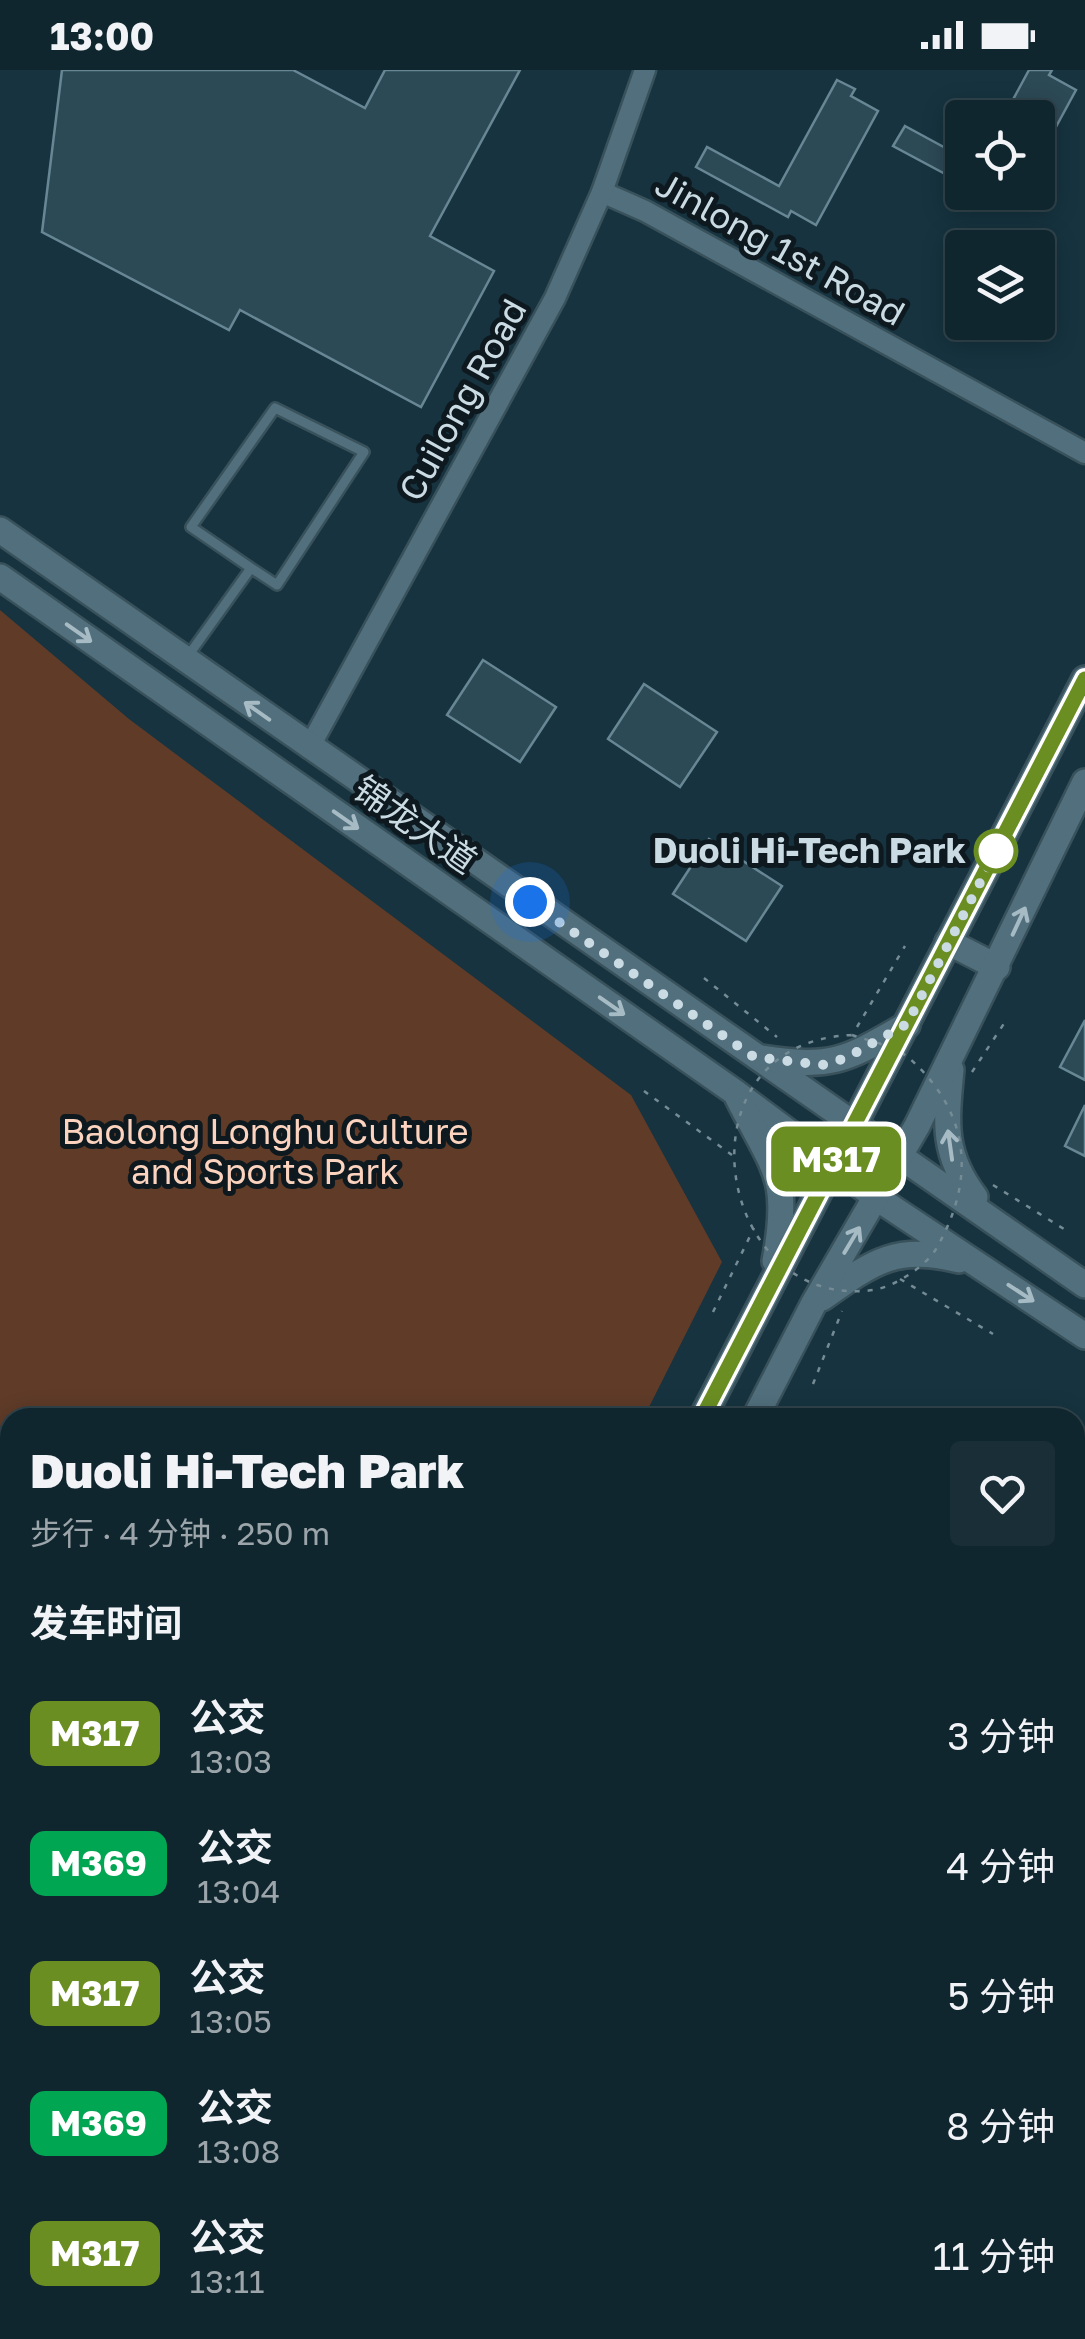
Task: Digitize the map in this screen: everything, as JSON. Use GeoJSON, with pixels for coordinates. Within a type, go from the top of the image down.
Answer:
{"type":"FeatureCollection","features":[{"type":"Feature","properties":{"kind":"main road","name":"锦龙大道"},"geometry":{"type":"LineString","coordinates":[[0,530],[1085,1284]]}},
{"type":"Feature","properties":{"kind":"main road","name":"锦龙大道"},"geometry":{"type":"LineString","coordinates":[[0,577],[736,1093],[876,1198],[1085,1336]]}},
{"type":"Feature","properties":{"kind":"main road"},"geometry":{"type":"LineString","coordinates":[[707,1408],[1085,679]]}},
{"type":"Feature","properties":{"kind":"main road"},"geometry":{"type":"LineString","coordinates":[[760,1408],[814,1303],[901,1155],[997,968],[1085,782]]}},
{"type":"Feature","properties":{"kind":"main road"},"geometry":{"type":"LineString","coordinates":[[948,942],[997,968]]}},
{"type":"Feature","properties":{"kind":"main road"},"geometry":{"type":"LineString","coordinates":[[754,1057],[822,1065],[846,1058],[907,1024]]}},
{"type":"Feature","properties":{"kind":"main road"},"geometry":{"type":"LineString","coordinates":[[952,1056],[948,1152],[956,1172],[993,1221]]}},
{"type":"Feature","properties":{"kind":"main road"},"geometry":{"type":"LineString","coordinates":[[736,1093],[778,1169],[783,1194],[770,1283]]}},
{"type":"Feature","properties":{"kind":"main road"},"geometry":{"type":"LineString","coordinates":[[814,1303],[890,1256],[912,1251],[976,1264]]}},
{"type":"Feature","properties":{"kind":"street","name":"Cuilong Road"},"geometry":{"type":"LineString","coordinates":[[309,748],[556,298],[602,192],[645,70]]}},
{"type":"Feature","properties":{"kind":"street","name":"Jinlong 1st Road"},"geometry":{"type":"LineString","coordinates":[[602,192],[645,210],[1085,453]]}},
{"type":"Feature","properties":{"kind":"lane"},"geometry":{"type":"LineString","coordinates":[[275,408],[364,452],[277,585],[251,568],[191,528],[275,408]]}},
{"type":"Feature","properties":{"kind":"lane"},"geometry":{"type":"LineString","coordinates":[[185,661],[251,568]]}},
{"type":"Feature","properties":{"kind":"path"},"geometry":{"type":"LineString","coordinates":[[852,1035],[905,946]]}},
{"type":"Feature","properties":{"kind":"path"},"geometry":{"type":"LineString","coordinates":[[704,978],[776,1036]]}},
{"type":"Feature","properties":{"kind":"path"},"geometry":{"type":"LineString","coordinates":[[968,1077],[1006,1019]]}},
{"type":"Feature","properties":{"kind":"path"},"geometry":{"type":"LineString","coordinates":[[852,1035],[906,1056],[949,1106],[962,1143],[962,1166],[957,1209],[933,1255],[880,1289],[850,1292],[811,1283],[773,1258],[740,1202],[732,1155],[737,1118],[754,1082],[790,1048],[823,1036],[852,1035]]}},
{"type":"Feature","properties":{"kind":"path"},"geometry":{"type":"LineString","coordinates":[[644,1091],[732,1155]]}},
{"type":"Feature","properties":{"kind":"path"},"geometry":{"type":"LineString","coordinates":[[962,1166],[976,1175]]}},
{"type":"Feature","properties":{"kind":"path"},"geometry":{"type":"LineString","coordinates":[[991,1184],[1064,1229]]}},
{"type":"Feature","properties":{"kind":"path"},"geometry":{"type":"LineString","coordinates":[[712,1312],[754,1228]]}},
{"type":"Feature","properties":{"kind":"path"},"geometry":{"type":"LineString","coordinates":[[900,1279],[992,1334]]}},
{"type":"Feature","properties":{"kind":"path"},"geometry":{"type":"LineString","coordinates":[[813,1384],[842,1311]]}},
{"type":"Feature","properties":{"kind":"green space","name":"Baolong Longhu Culture and Sports Park"},"geometry":{"type":"Polygon","coordinates":[[[0,610],[129,719],[631,1095],[722,1262],[649,1408],[0,1408],[0,610]]]}},
{"type":"Feature","properties":{"kind":"building"},"geometry":{"type":"Polygon","coordinates":[[[62,70],[293,70],[365,108],[385,70],[520,70],[430,236],[494,271],[421,407],[240,310],[229,330],[42,232],[62,70]]]}},
{"type":"Feature","properties":{"kind":"building"},"geometry":{"type":"Polygon","coordinates":[[[1029,70],[1052,70],[1049,75],[1076,90],[1055,129],[1055,100],[1013,100],[1029,70]]]}},
{"type":"Feature","properties":{"kind":"building"},"geometry":{"type":"Polygon","coordinates":[[[837,80],[855,89],[851,96],[878,111],[816,225],[791,211],[788,217],[696,167],[707,147],[779,186],[837,80]]]}},
{"type":"Feature","properties":{"kind":"building"},"geometry":{"type":"Polygon","coordinates":[[[905,126],[945,148],[945,174],[893,146],[905,126]]]}},
{"type":"Feature","properties":{"kind":"building"},"geometry":{"type":"Polygon","coordinates":[[[483,660],[556,707],[520,762],[447,715],[483,660]]]}},
{"type":"Feature","properties":{"kind":"building"},"geometry":{"type":"Polygon","coordinates":[[[644,684],[717,732],[680,787],[608,739],[644,684]]]}},
{"type":"Feature","properties":{"kind":"building"},"geometry":{"type":"Polygon","coordinates":[[[709,839],[782,886],[746,941],[673,894],[709,839]]]}},
{"type":"Feature","properties":{"kind":"building"},"geometry":{"type":"Polygon","coordinates":[[[1085,1020],[1085,1080],[1060,1067],[1085,1020]]]}},
{"type":"Feature","properties":{"kind":"building"},"geometry":{"type":"Polygon","coordinates":[[[1085,1105],[1085,1156],[1065,1146],[1085,1105]]]}},
{"type":"Feature","properties":{"kind":"bus line","name":"M317"},"geometry":{"type":"LineString","coordinates":[[707,1408],[1085,679]]}},
{"type":"Feature","properties":{"kind":"place","name":"Duoli Hi-Tech Park"},"geometry":{"type":"Point","coordinates":[996,851]}},
{"type":"Feature","properties":{"kind":"route"},"geometry":{"type":"LineString","coordinates":[[530,902],[754,1057],[822,1065],[846,1058],[907,1024],[1000,844],[996,851]]}}]}
